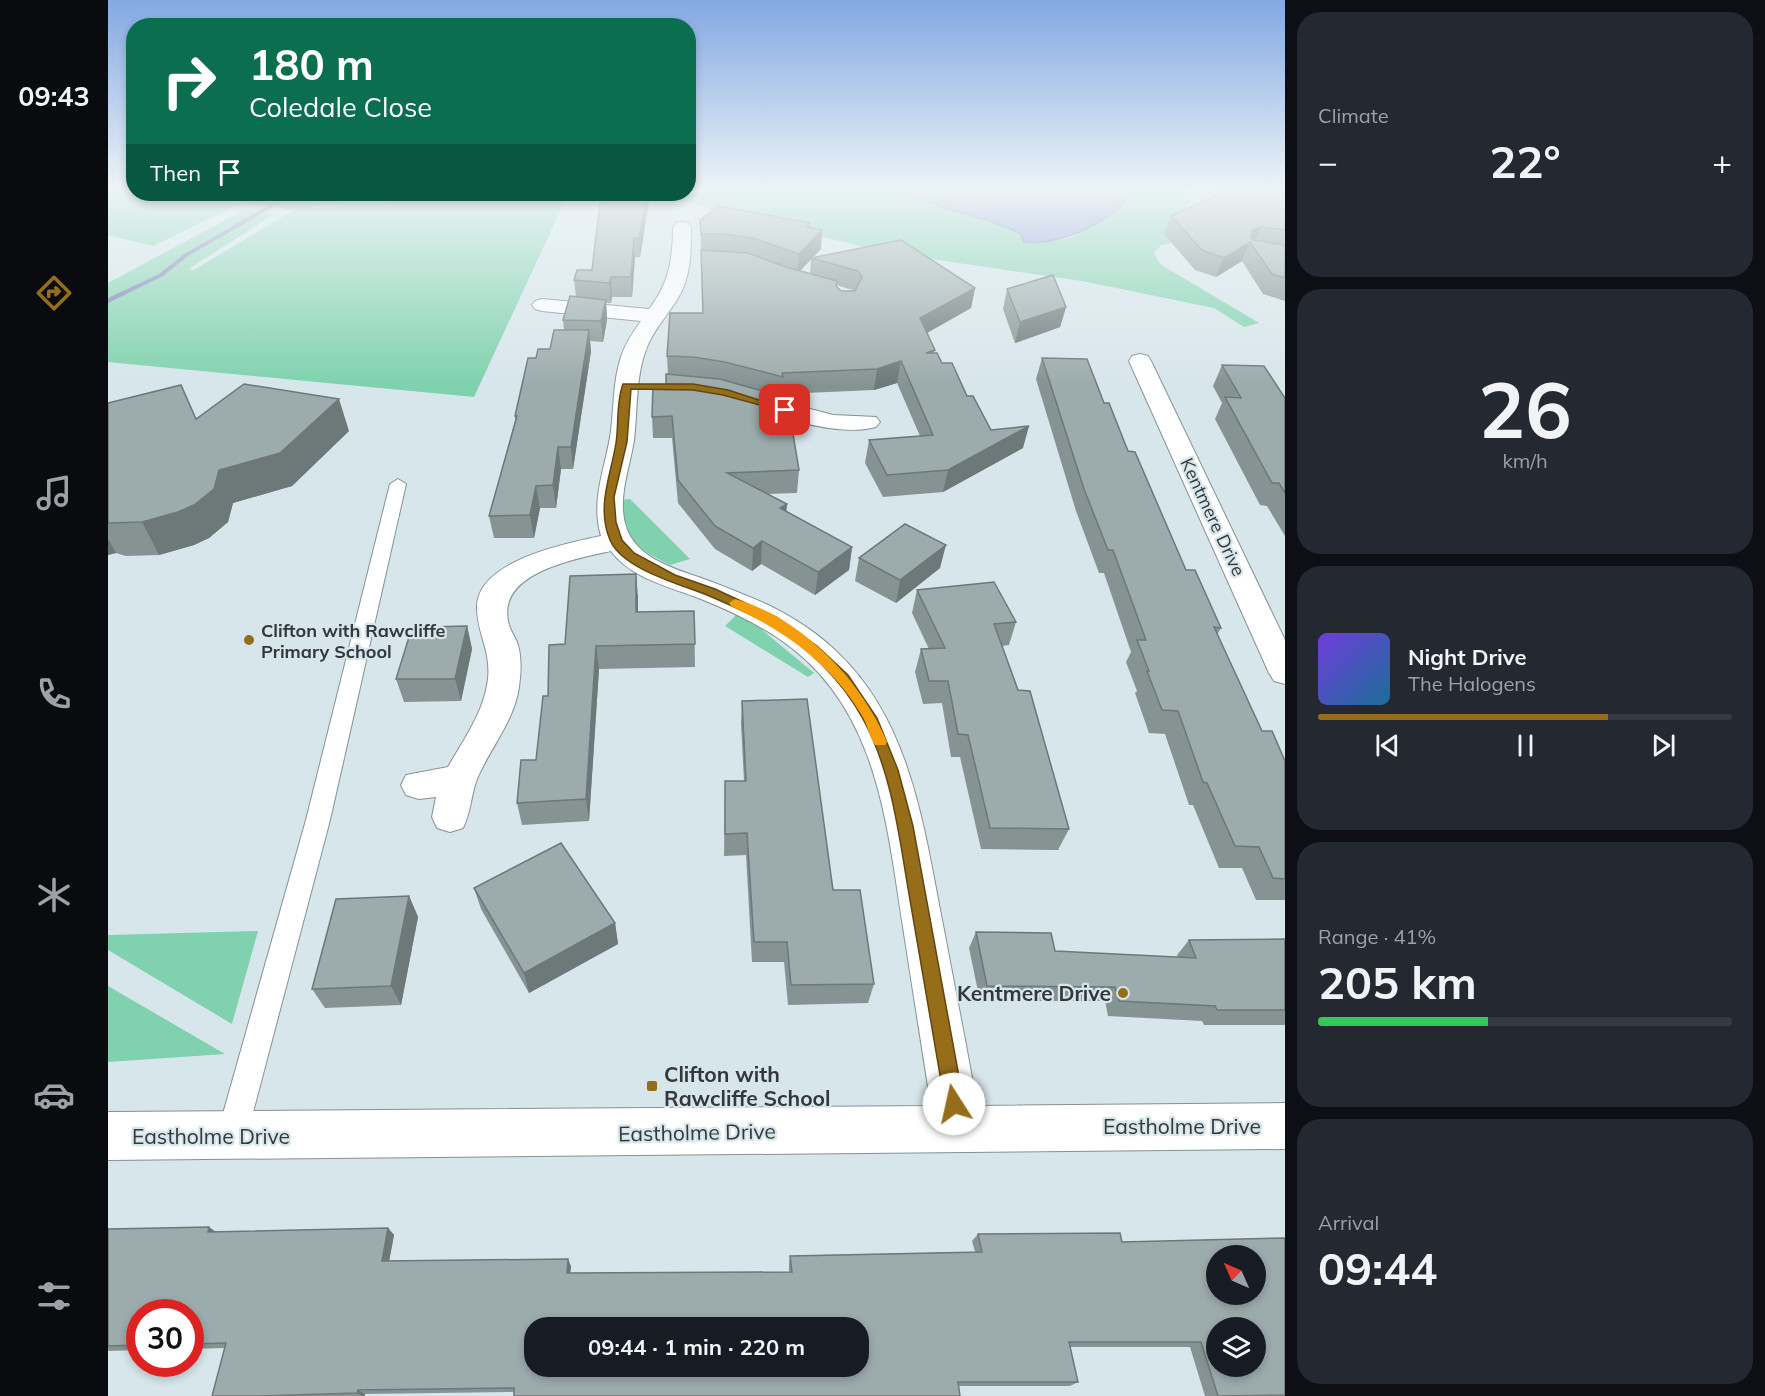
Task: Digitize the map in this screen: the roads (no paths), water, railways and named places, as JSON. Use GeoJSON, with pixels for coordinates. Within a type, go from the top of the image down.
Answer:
{"type":"FeatureCollection","features":[{"type":"Feature","properties":{"kind":"street"},"geometry":{"type":"LineString","coordinates":[[691,255],[692,260],[637,343],[631,360],[636,386],[609,497],[611,522],[616,541],[630,556],[650,567],[771,620],[812,649],[843,678],[870,718],[891,770],[905,826],[958,1128]]}},
{"type":"Feature","properties":{"kind":"street"},"geometry":{"type":"LineString","coordinates":[[542,305],[654,316]]}},
{"type":"Feature","properties":{"kind":"street","name":"Kentmere Drive"},"geometry":{"type":"LineString","coordinates":[[1140,361],[1285,673]]}},
{"type":"Feature","properties":{"kind":"street"},"geometry":{"type":"LineString","coordinates":[[724,392],[831,428],[868,422]]}},
{"type":"Feature","properties":{"kind":"street"},"geometry":{"type":"LineString","coordinates":[[450,817],[459,779],[481,742],[500,699],[505,665],[501,644],[492,622],[491,601],[507,580],[533,563],[616,541]]}},
{"type":"Feature","properties":{"kind":"street"},"geometry":{"type":"LineString","coordinates":[[419,786],[459,779]]}},
{"type":"Feature","properties":{"kind":"street","name":"Eastholme Drive"},"geometry":{"type":"LineString","coordinates":[[108,1136],[410,1136],[1285,1126]]}},
{"type":"Feature","properties":{"kind":"lane"},"geometry":{"type":"LineString","coordinates":[[232,1135],[318,820],[398,484]]}},
{"type":"Feature","properties":{"kind":"waterway"},"geometry":{"type":"LineString","coordinates":[[108,301],[161,275],[186,255]]}},
{"type":"Feature","properties":{"kind":"place","name":"Clifton with Rawcliffe Primary School"},"geometry":{"type":"Point","coordinates":[249,640]}},
{"type":"Feature","properties":{"kind":"place","name":"Kentmere Drive"},"geometry":{"type":"Point","coordinates":[1123,993]}},
{"type":"Feature","properties":{"kind":"place","name":"Clifton with Rawcliffe School"},"geometry":{"type":"Point","coordinates":[652,1086]}}]}
